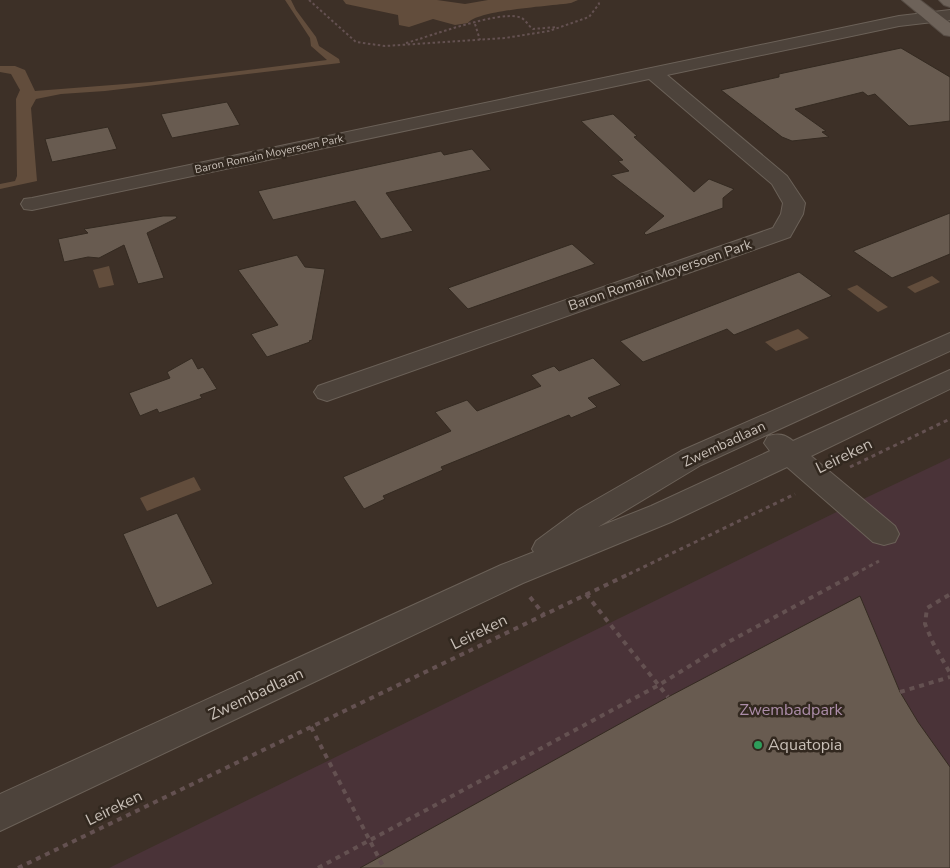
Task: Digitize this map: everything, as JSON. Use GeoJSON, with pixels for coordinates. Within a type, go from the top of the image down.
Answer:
{"type":"FeatureCollection","features":[{"type":"Feature","properties":{"kind":"main road"},"geometry":{"type":"LineString","coordinates":[[910,0],[941,16],[950,31]]}},
{"type":"Feature","properties":{"kind":"street","name":"Baron Romain Moyersoen Park"},"geometry":{"type":"LineString","coordinates":[[32,204],[899,21],[941,16]]}},
{"type":"Feature","properties":{"kind":"street","name":"Baron Romain Moyersoen Park"},"geometry":{"type":"LineString","coordinates":[[327,392],[782,232],[792,214],[794,203],[780,180],[653,73]]}},
{"type":"Feature","properties":{"kind":"street","name":"Zwembadlaan"},"geometry":{"type":"LineString","coordinates":[[512,574],[589,518],[691,458],[950,341]]}},
{"type":"Feature","properties":{"kind":"street"},"geometry":{"type":"LineString","coordinates":[[884,546],[822,481],[771,436],[904,374],[908,360]]}},
{"type":"Feature","properties":{"kind":"street","name":"Zwembadlaan"},"geometry":{"type":"LineString","coordinates":[[0,813],[512,574],[661,514],[950,379]]}},
{"type":"Feature","properties":{"kind":"path"},"geometry":{"type":"LineString","coordinates":[[309,0],[356,42],[365,45],[396,46],[480,40],[549,32],[589,16],[599,4],[598,0]]}},
{"type":"Feature","properties":{"kind":"path"},"geometry":{"type":"LineString","coordinates":[[396,46],[475,24],[518,16],[522,17],[527,26],[533,29],[560,27]]}},
{"type":"Feature","properties":{"kind":"path"},"geometry":{"type":"LineString","coordinates":[[475,24],[480,40]]}},
{"type":"Feature","properties":{"kind":"path","name":"Leireken"},"geometry":{"type":"LineString","coordinates":[[18,868],[950,419]]}},
{"type":"Feature","properties":{"kind":"path"},"geometry":{"type":"LineString","coordinates":[[318,868],[659,686],[884,546]]}},
{"type":"Feature","properties":{"kind":"path"},"geometry":{"type":"LineString","coordinates":[[586,594],[668,697]]}},
{"type":"Feature","properties":{"kind":"path"},"geometry":{"type":"LineString","coordinates":[[949,595],[927,608],[925,624],[933,643],[950,673]]}},
{"type":"Feature","properties":{"kind":"path"},"geometry":{"type":"LineString","coordinates":[[900,692],[950,677]]}},
{"type":"Feature","properties":{"kind":"path"},"geometry":{"type":"LineString","coordinates":[[311,727],[384,868]]}},
{"type":"Feature","properties":{"kind":"green space","name":"Zwembadpark"},"geometry":{"type":"Polygon","coordinates":[[[950,458],[950,868],[109,868],[857,502],[950,458]]]}},
{"type":"Feature","properties":{"kind":"shaded area"},"geometry":{"type":"Polygon","coordinates":[[[285,0],[291,0],[316,37],[319,46],[339,59],[340,63],[105,91],[61,94],[36,99],[31,108],[37,181],[0,189],[0,184],[15,181],[17,176],[16,99],[20,90],[11,74],[0,72],[0,66],[15,66],[25,70],[35,91],[151,82],[327,60],[311,46],[310,38],[285,0]]]}},
{"type":"Feature","properties":{"kind":"shaded area"},"geometry":{"type":"Polygon","coordinates":[[[343,0],[437,0],[465,4],[488,0],[578,0],[571,3],[500,12],[486,15],[468,23],[455,25],[433,19],[409,27],[399,25],[398,15],[346,4],[343,0]]]}},
{"type":"Feature","properties":{"kind":"shaded area"},"geometry":{"type":"Polygon","coordinates":[[[109,266],[114,285],[99,288],[93,270],[109,266]]]}},
{"type":"Feature","properties":{"kind":"shaded area"},"geometry":{"type":"Polygon","coordinates":[[[932,276],[940,282],[915,293],[907,287],[932,276]]]}},
{"type":"Feature","properties":{"kind":"shaded area"},"geometry":{"type":"Polygon","coordinates":[[[857,285],[888,307],[878,312],[847,289],[857,285]]]}},
{"type":"Feature","properties":{"kind":"shaded area"},"geometry":{"type":"Polygon","coordinates":[[[798,329],[809,338],[776,351],[765,342],[798,329]]]}},
{"type":"Feature","properties":{"kind":"shaded area"},"geometry":{"type":"Polygon","coordinates":[[[194,477],[201,490],[147,511],[140,498],[194,477]]]}},
{"type":"Feature","properties":{"kind":"building"},"geometry":{"type":"Polygon","coordinates":[[[901,48],[950,77],[950,121],[909,126],[875,94],[868,96],[863,92],[795,109],[826,131],[822,132],[829,137],[792,141],[782,137],[721,90],[779,77],[779,74],[901,48]]]}},
{"type":"Feature","properties":{"kind":"building"},"geometry":{"type":"Polygon","coordinates":[[[227,102],[240,125],[172,138],[161,114],[227,102]]]}},
{"type":"Feature","properties":{"kind":"building"},"geometry":{"type":"Polygon","coordinates":[[[613,114],[637,136],[634,137],[694,192],[709,179],[734,189],[723,198],[723,208],[646,235],[644,233],[664,216],[611,175],[629,171],[618,161],[623,160],[581,121],[613,114]]]}},
{"type":"Feature","properties":{"kind":"building"},"geometry":{"type":"Polygon","coordinates":[[[108,127],[117,149],[52,162],[45,139],[108,127]]]}},
{"type":"Feature","properties":{"kind":"building"},"geometry":{"type":"Polygon","coordinates":[[[472,149],[491,170],[386,193],[413,231],[381,239],[355,201],[273,220],[258,191],[441,151],[444,155],[472,149]]]}},
{"type":"Feature","properties":{"kind":"building"},"geometry":{"type":"Polygon","coordinates":[[[950,213],[950,254],[892,278],[853,251],[950,213]]]}},
{"type":"Feature","properties":{"kind":"building"},"geometry":{"type":"Polygon","coordinates":[[[163,216],[176,216],[177,218],[147,233],[164,278],[138,284],[124,245],[99,258],[88,257],[64,262],[58,239],[88,233],[84,229],[163,216]]]}},
{"type":"Feature","properties":{"kind":"building"},"geometry":{"type":"Polygon","coordinates":[[[572,244],[595,264],[468,309],[448,288],[572,244]]]}},
{"type":"Feature","properties":{"kind":"building"},"geometry":{"type":"Polygon","coordinates":[[[297,255],[305,267],[325,269],[312,340],[267,357],[251,334],[278,325],[238,270],[297,255]]]}},
{"type":"Feature","properties":{"kind":"building"},"geometry":{"type":"Polygon","coordinates":[[[799,272],[832,296],[734,335],[727,329],[643,362],[620,341],[799,272]]]}},
{"type":"Feature","properties":{"kind":"building"},"geometry":{"type":"Polygon","coordinates":[[[192,358],[198,369],[203,367],[217,389],[200,395],[202,398],[159,413],[157,409],[140,416],[129,393],[170,378],[167,372],[192,358]]]}},
{"type":"Feature","properties":{"kind":"building"},"geometry":{"type":"Polygon","coordinates":[[[593,358],[621,385],[588,398],[597,407],[571,418],[569,415],[441,467],[443,470],[383,496],[385,499],[364,509],[343,477],[451,431],[435,412],[467,400],[477,411],[541,386],[531,375],[554,366],[559,371],[593,358]]]}},
{"type":"Feature","properties":{"kind":"building"},"geometry":{"type":"Polygon","coordinates":[[[177,513],[213,584],[157,608],[123,534],[177,513]]]}},
{"type":"Feature","properties":{"kind":"building","name":"Aquatopia"},"geometry":{"type":"Polygon","coordinates":[[[860,596],[900,692],[918,722],[950,767],[950,868],[360,868],[668,697],[860,596]]]}},
{"type":"Feature","properties":{"kind":"place","name":"Aquatopia"},"geometry":{"type":"Point","coordinates":[758,745]}}]}
